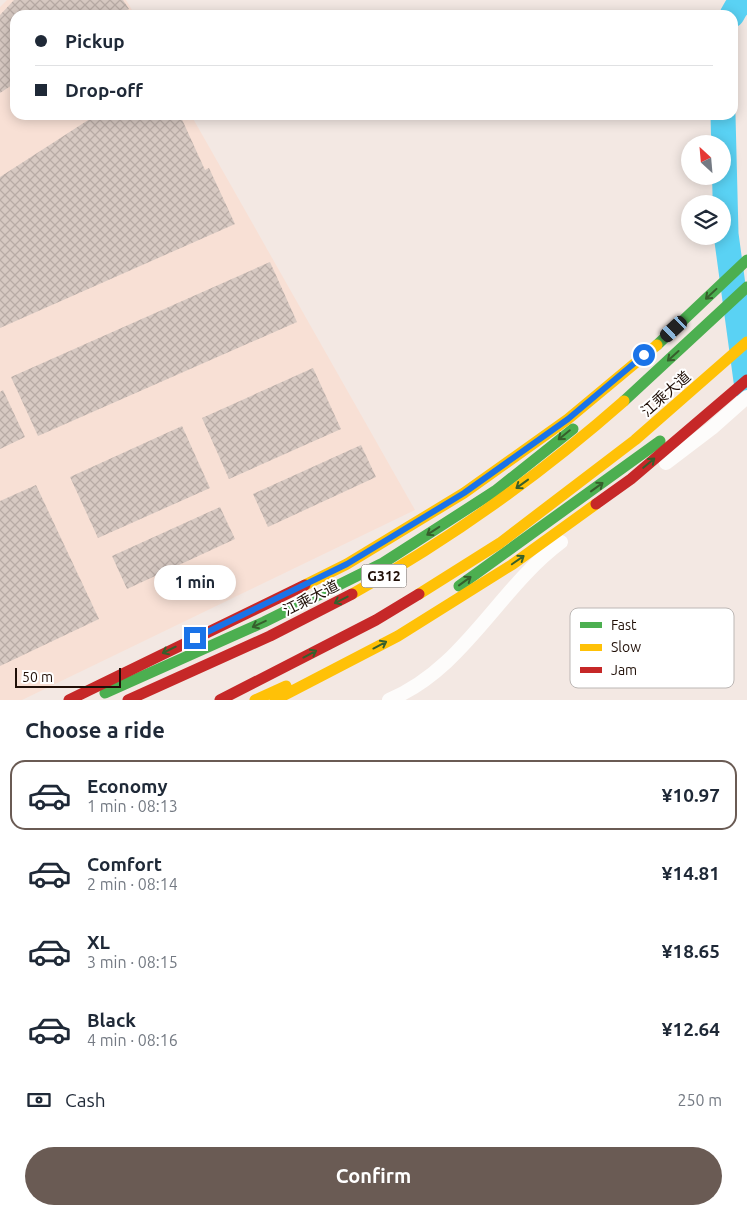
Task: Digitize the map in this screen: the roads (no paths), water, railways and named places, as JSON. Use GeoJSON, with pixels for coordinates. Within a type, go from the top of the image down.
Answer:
{"type":"FeatureCollection","features":[{"type":"Feature","properties":{"kind":"main road"},"geometry":{"type":"LineString","coordinates":[[68,700],[347,564],[464,493],[568,419],[660,342],[747,260]]}},
{"type":"Feature","properties":{"kind":"main road"},"geometry":{"type":"LineString","coordinates":[[87,700],[124,686],[264,622],[383,563],[495,491],[611,398],[747,275]]}},
{"type":"Feature","properties":{"kind":"main road","name":"江乘大道"},"geometry":{"type":"LineString","coordinates":[[128,700],[237,652],[358,591],[408,562],[474,518],[544,468],[747,287]]}},
{"type":"Feature","properties":{"kind":"main road","name":"江乘大道"},"geometry":{"type":"LineString","coordinates":[[220,700],[376,620],[500,543],[635,440],[747,342]]}},
{"type":"Feature","properties":{"kind":"main road"},"geometry":{"type":"LineString","coordinates":[[255,700],[276,691],[432,606],[671,434],[747,370]]}},
{"type":"Feature","properties":{"kind":"main road"},"geometry":{"type":"LineString","coordinates":[[275,700],[398,636],[513,564],[631,479],[747,380]]}},
{"type":"Feature","properties":{"kind":"street"},"geometry":{"type":"LineString","coordinates":[[389,700],[408,692],[434,673],[471,638],[518,582],[558,544],[623,497],[712,428],[747,397]]}},
{"type":"Feature","properties":{"kind":"waterway"},"geometry":{"type":"LineString","coordinates":[[735,10],[744,0]]}},
{"type":"Feature","properties":{"kind":"waterway"},"geometry":{"type":"LineString","coordinates":[[723,120],[726,234],[747,388]]}}]}
